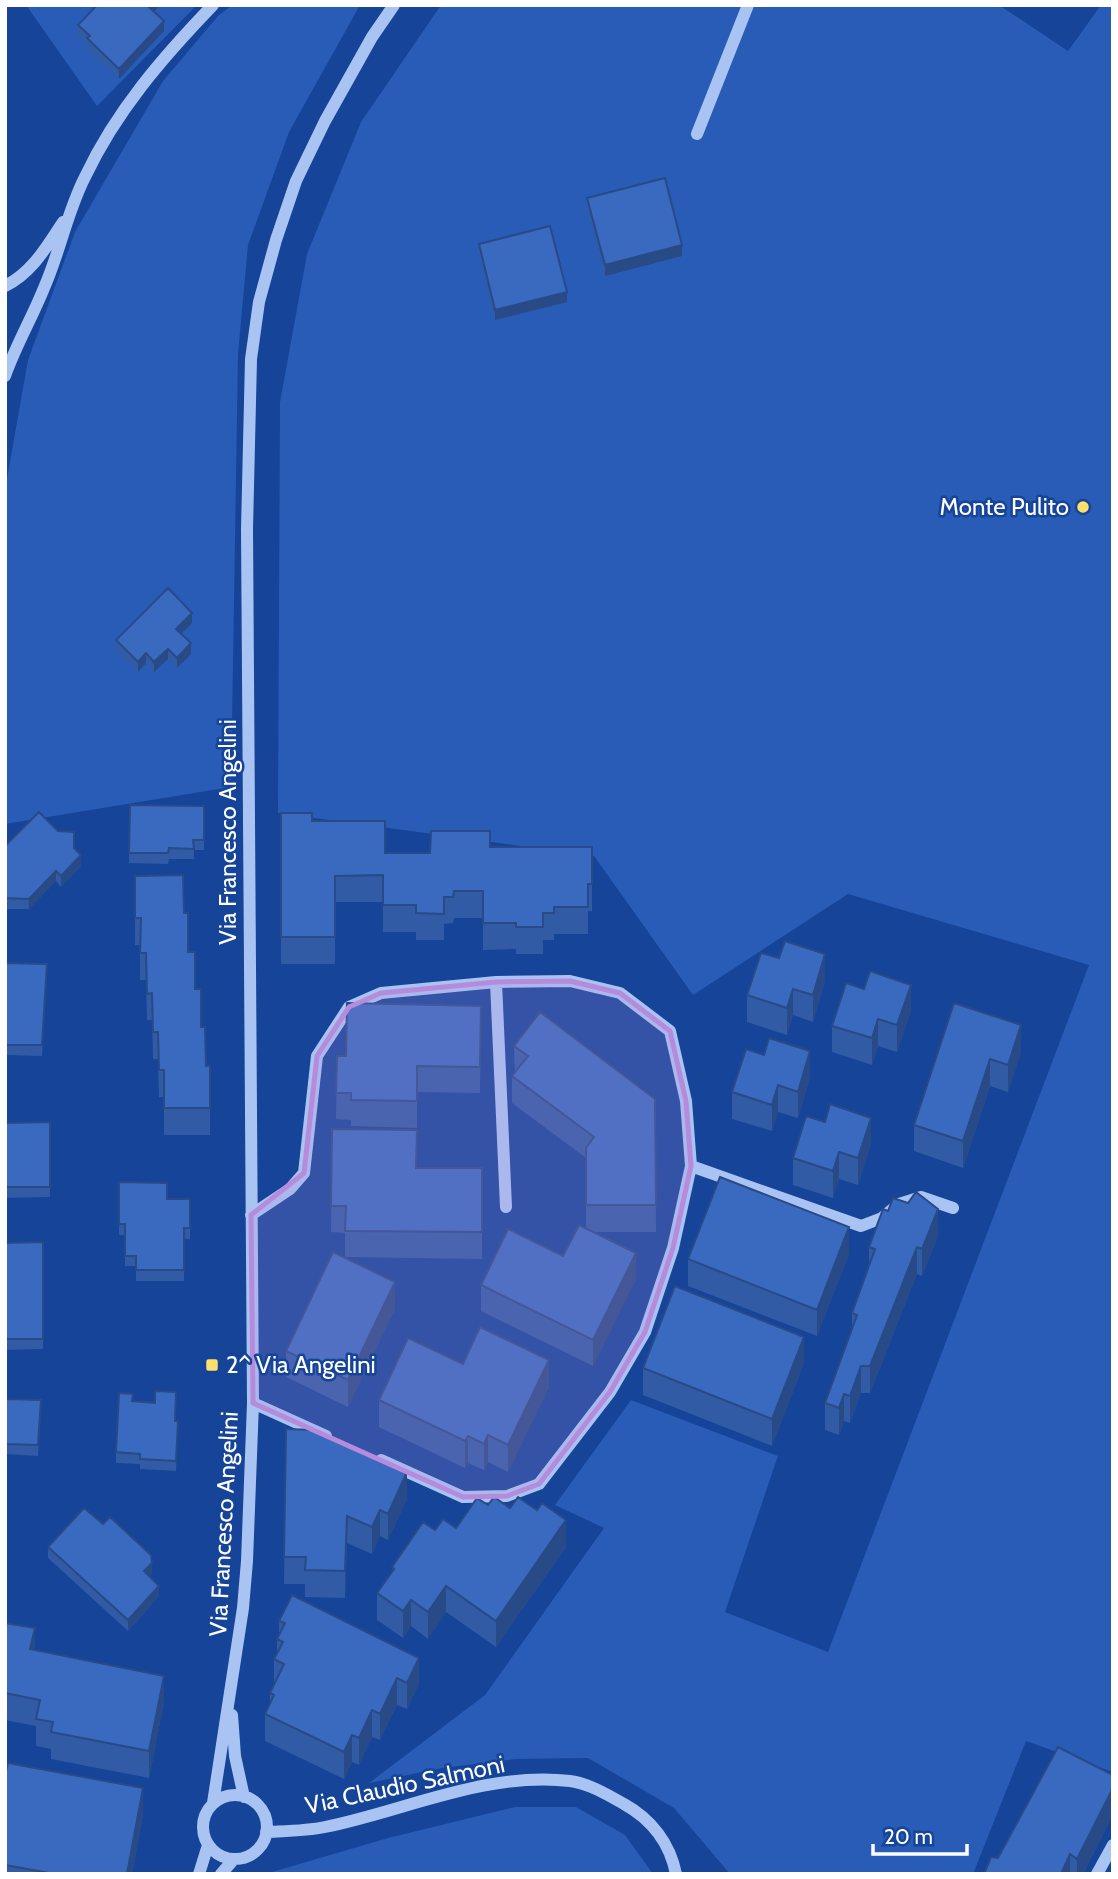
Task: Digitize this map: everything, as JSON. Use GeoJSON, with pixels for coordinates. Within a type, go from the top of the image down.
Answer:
{"type":"FeatureCollection","features":[{"type":"Feature","properties":{"kind":"street"},"geometry":{"type":"LineString","coordinates":[[5,376],[15,347],[45,287],[84,177],[118,117],[167,53],[213,5]]}},
{"type":"Feature","properties":{"kind":"street","name":"Via Francesco Angelini"},"geometry":{"type":"LineString","coordinates":[[199,1874],[208,1845],[203,1825],[206,1812],[214,1803],[238,1652],[247,1561],[253,1403],[247,528],[251,359],[259,302],[296,181],[325,121],[372,37],[394,5]]}},
{"type":"Feature","properties":{"kind":"street"},"geometry":{"type":"LineString","coordinates":[[697,134],[748,5]]}},
{"type":"Feature","properties":{"kind":"street"},"geometry":{"type":"LineString","coordinates":[[5,286],[18,280],[41,256],[72,207]]}},
{"type":"Feature","properties":{"kind":"street"},"geometry":{"type":"LineString","coordinates":[[251,1215],[290,1189],[304,1173],[317,1056],[349,1007],[381,993],[496,982],[570,981],[620,993],[670,1031],[686,1101],[691,1166],[673,1248],[645,1332],[610,1392],[538,1484],[507,1496],[463,1497],[364,1453]]}},
{"type":"Feature","properties":{"kind":"street"},"geometry":{"type":"LineString","coordinates":[[496,982],[506,1207]]}},
{"type":"Feature","properties":{"kind":"street"},"geometry":{"type":"LineString","coordinates":[[691,1166],[860,1226],[882,1218],[899,1204],[921,1197],[953,1208]]}},
{"type":"Feature","properties":{"kind":"street"},"geometry":{"type":"LineString","coordinates":[[253,1403],[339,1442]]}},
{"type":"Feature","properties":{"kind":"street","name":"Via Francesco Angelini"},"geometry":{"type":"LineString","coordinates":[[230,1690],[235,1756],[244,1797],[256,1803],[262,1810],[266,1832]]}},
{"type":"Feature","properties":{"kind":"street","name":"Via Claudio Salmoni"},"geometry":{"type":"LineString","coordinates":[[266,1832],[324,1828],[479,1787],[535,1780],[573,1781],[607,1794],[632,1808],[656,1828],[674,1861],[676,1874]]}},
{"type":"Feature","properties":{"kind":"street"},"geometry":{"type":"LineString","coordinates":[[214,1803],[227,1796],[244,1797]]}},
{"type":"Feature","properties":{"kind":"street"},"geometry":{"type":"LineString","coordinates":[[221,1874],[234,1859],[254,1852],[261,1845],[266,1832]]}},
{"type":"Feature","properties":{"kind":"street"},"geometry":{"type":"LineString","coordinates":[[208,1845],[219,1855],[234,1859]]}},
{"type":"Feature","properties":{"kind":"street"},"geometry":{"type":"LineString","coordinates":[[1097,1874],[1113,1845]]}},
{"type":"Feature","properties":{"kind":"highlighted area"},"geometry":{"type":"Polygon","coordinates":[[[570,981],[620,993],[670,1031],[686,1101],[691,1166],[673,1248],[645,1332],[610,1392],[539,1484],[507,1496],[463,1497],[253,1403],[251,1215],[304,1173],[317,1056],[349,1007],[381,993],[496,982],[570,981]]]}},
{"type":"Feature","properties":{"kind":"shaded area"},"geometry":{"type":"Polygon","coordinates":[[[26,5],[197,5],[97,106],[26,5]]]}},
{"type":"Feature","properties":{"kind":"shaded area"},"geometry":{"type":"Polygon","coordinates":[[[232,5],[360,5],[289,132],[248,245],[238,354],[231,787],[5,824],[5,490],[28,360],[75,232],[163,81],[218,16],[232,5]]]}},
{"type":"Feature","properties":{"kind":"shaded area"},"geometry":{"type":"Polygon","coordinates":[[[441,5],[999,5],[1068,51],[1101,5],[1113,5],[1113,1772],[1026,1741],[973,1874],[730,1874],[674,1808],[588,1758],[517,1759],[442,1768],[369,1783],[485,1695],[604,1528],[555,1505],[631,1400],[778,1456],[725,1612],[828,1652],[1089,965],[848,894],[693,995],[594,856],[278,813],[280,402],[307,254],[361,122],[441,5]]]}},
{"type":"Feature","properties":{"kind":"shaded area"},"geometry":{"type":"Polygon","coordinates":[[[515,1807],[576,1807],[625,1835],[653,1874],[265,1874],[388,1838],[515,1807]]]}},
{"type":"Feature","properties":{"kind":"building"},"geometry":{"type":"Polygon","coordinates":[[[97,5],[150,5],[164,21],[119,69],[87,38],[90,36],[78,25],[97,5]]]}},
{"type":"Feature","properties":{"kind":"building"},"geometry":{"type":"Polygon","coordinates":[[[665,178],[682,245],[605,265],[587,198],[665,178]]]}},
{"type":"Feature","properties":{"kind":"building"},"geometry":{"type":"Polygon","coordinates":[[[550,226],[567,292],[495,310],[479,244],[550,226]]]}},
{"type":"Feature","properties":{"kind":"building"},"geometry":{"type":"Polygon","coordinates":[[[168,588],[192,613],[176,629],[191,643],[177,658],[168,649],[154,662],[146,653],[138,662],[116,640],[168,588]]]}},
{"type":"Feature","properties":{"kind":"building"},"geometry":{"type":"Polygon","coordinates":[[[130,805],[204,806],[204,840],[193,840],[194,849],[169,848],[168,853],[129,853],[130,805]]]}},
{"type":"Feature","properties":{"kind":"building"},"geometry":{"type":"Polygon","coordinates":[[[39,812],[58,831],[74,832],[74,848],[81,855],[61,876],[56,871],[29,899],[5,898],[5,846],[39,812]]]}},
{"type":"Feature","properties":{"kind":"building"},"geometry":{"type":"Polygon","coordinates":[[[281,813],[312,813],[312,821],[385,821],[385,853],[430,853],[431,831],[490,831],[490,847],[592,847],[592,884],[588,884],[588,907],[554,907],[554,913],[543,913],[543,927],[516,927],[516,923],[483,923],[483,891],[454,891],[453,897],[444,897],[444,914],[416,913],[416,905],[383,905],[383,875],[335,876],[335,937],[281,937],[281,813]]]}},
{"type":"Feature","properties":{"kind":"building"},"geometry":{"type":"Polygon","coordinates":[[[183,875],[184,913],[188,913],[188,952],[195,952],[195,989],[201,989],[201,1027],[205,1027],[206,1066],[210,1066],[210,1108],[164,1108],[164,1070],[159,1070],[158,1032],[153,1032],[152,993],[147,994],[146,953],[140,953],[141,918],[135,918],[135,876],[183,875]]]}},
{"type":"Feature","properties":{"kind":"building"},"geometry":{"type":"Polygon","coordinates":[[[785,941],[825,954],[813,995],[793,989],[787,1008],[747,995],[761,953],[779,958],[785,941]]]}},
{"type":"Feature","properties":{"kind":"building"},"geometry":{"type":"Polygon","coordinates":[[[5,963],[47,964],[42,1045],[5,1045],[5,963]]]}},
{"type":"Feature","properties":{"kind":"building"},"geometry":{"type":"Polygon","coordinates":[[[870,971],[911,985],[897,1025],[878,1019],[872,1038],[832,1026],[846,983],[864,989],[870,971]]]}},
{"type":"Feature","properties":{"kind":"building"},"geometry":{"type":"Polygon","coordinates":[[[347,1003],[481,1006],[480,1067],[417,1066],[417,1101],[351,1100],[351,1093],[336,1093],[337,1056],[346,1056],[347,1003]]]}},
{"type":"Feature","properties":{"kind":"building"},"geometry":{"type":"Polygon","coordinates":[[[954,1003],[1021,1025],[1008,1065],[990,1059],[963,1141],[914,1125],[954,1003]]]}},
{"type":"Feature","properties":{"kind":"building"},"geometry":{"type":"Polygon","coordinates":[[[540,1012],[655,1099],[656,1205],[586,1205],[586,1148],[594,1137],[512,1076],[528,1056],[514,1046],[540,1012]]]}},
{"type":"Feature","properties":{"kind":"building"},"geometry":{"type":"Polygon","coordinates":[[[769,1038],[810,1051],[798,1092],[778,1085],[772,1105],[732,1092],[746,1049],[764,1055],[769,1038]]]}},
{"type":"Feature","properties":{"kind":"building"},"geometry":{"type":"Polygon","coordinates":[[[830,1104],[871,1118],[858,1158],[839,1152],[833,1171],[793,1158],[806,1116],[825,1122],[830,1104]]]}},
{"type":"Feature","properties":{"kind":"building"},"geometry":{"type":"Polygon","coordinates":[[[50,1122],[50,1187],[5,1187],[5,1123],[50,1122]]]}},
{"type":"Feature","properties":{"kind":"building"},"geometry":{"type":"Polygon","coordinates":[[[332,1129],[417,1130],[416,1168],[482,1168],[482,1232],[345,1231],[346,1206],[331,1206],[332,1129]]]}},
{"type":"Feature","properties":{"kind":"building"},"geometry":{"type":"Polygon","coordinates":[[[720,1177],[849,1227],[817,1310],[688,1259],[720,1177]]]}},
{"type":"Feature","properties":{"kind":"building"},"geometry":{"type":"Polygon","coordinates":[[[119,1182],[167,1183],[167,1199],[190,1199],[190,1228],[184,1228],[184,1270],[136,1270],[136,1256],[125,1256],[125,1224],[119,1224],[119,1182]]]}},
{"type":"Feature","properties":{"kind":"building"},"geometry":{"type":"Polygon","coordinates":[[[916,1192],[938,1209],[922,1249],[917,1247],[870,1366],[861,1366],[850,1396],[844,1394],[839,1408],[825,1403],[857,1315],[852,1313],[875,1249],[869,1247],[883,1209],[888,1211],[893,1198],[908,1203],[916,1192]]]}},
{"type":"Feature","properties":{"kind":"building"},"geometry":{"type":"Polygon","coordinates":[[[579,1225],[636,1253],[593,1340],[481,1285],[508,1229],[563,1256],[579,1225]]]}},
{"type":"Feature","properties":{"kind":"building"},"geometry":{"type":"Polygon","coordinates":[[[43,1242],[43,1339],[5,1339],[5,1243],[43,1242]]]}},
{"type":"Feature","properties":{"kind":"building"},"geometry":{"type":"Polygon","coordinates":[[[333,1252],[395,1282],[348,1380],[286,1351],[333,1252]]]}},
{"type":"Feature","properties":{"kind":"building"},"geometry":{"type":"Polygon","coordinates":[[[675,1286],[804,1337],[772,1419],[643,1368],[675,1286]]]}},
{"type":"Feature","properties":{"kind":"building"},"geometry":{"type":"Polygon","coordinates":[[[480,1327],[549,1360],[508,1445],[488,1435],[484,1444],[468,1436],[465,1441],[379,1400],[408,1338],[463,1364],[480,1327]]]}},
{"type":"Feature","properties":{"kind":"building"},"geometry":{"type":"Polygon","coordinates":[[[155,1391],[176,1392],[176,1461],[140,1459],[140,1454],[116,1452],[119,1393],[133,1394],[132,1401],[155,1403],[155,1391]]]}},
{"type":"Feature","properties":{"kind":"building"},"geometry":{"type":"Polygon","coordinates":[[[5,1399],[41,1400],[38,1445],[5,1444],[5,1399]]]}},
{"type":"Feature","properties":{"kind":"building"},"geometry":{"type":"Polygon","coordinates":[[[286,1429],[315,1430],[407,1472],[388,1514],[380,1510],[372,1527],[347,1516],[345,1571],[305,1570],[306,1557],[284,1557],[286,1429]]]}},
{"type":"Feature","properties":{"kind":"building"},"geometry":{"type":"Polygon","coordinates":[[[494,1497],[510,1508],[518,1497],[537,1510],[542,1503],[566,1520],[496,1621],[446,1586],[428,1612],[411,1600],[403,1611],[377,1593],[423,1522],[435,1530],[443,1519],[456,1528],[477,1498],[488,1505],[494,1497]]]}},
{"type":"Feature","properties":{"kind":"building"},"geometry":{"type":"Polygon","coordinates":[[[84,1508],[103,1524],[110,1517],[151,1555],[152,1563],[144,1571],[159,1586],[128,1620],[48,1547],[84,1508]]]}},
{"type":"Feature","properties":{"kind":"building"},"geometry":{"type":"Polygon","coordinates":[[[292,1595],[419,1658],[407,1683],[397,1678],[380,1714],[372,1710],[359,1738],[352,1735],[344,1752],[265,1714],[274,1695],[270,1693],[284,1664],[274,1659],[283,1642],[277,1639],[285,1623],[279,1621],[292,1595]]]}},
{"type":"Feature","properties":{"kind":"building"},"geometry":{"type":"Polygon","coordinates":[[[5,1623],[35,1628],[30,1649],[164,1676],[149,1751],[51,1732],[53,1722],[36,1719],[40,1700],[5,1693],[5,1623]]]}},
{"type":"Feature","properties":{"kind":"building"},"geometry":{"type":"Polygon","coordinates":[[[1058,1747],[1113,1775],[1113,1788],[1077,1859],[1070,1854],[1061,1874],[984,1874],[991,1857],[998,1858],[1058,1747]]]}},
{"type":"Feature","properties":{"kind":"building"},"geometry":{"type":"Polygon","coordinates":[[[8,1763],[143,1788],[127,1874],[55,1874],[5,1865],[5,1775],[8,1763]]]}},
{"type":"Feature","properties":{"kind":"place","name":"Monte Pulito"},"geometry":{"type":"Point","coordinates":[1083,507]}},
{"type":"Feature","properties":{"kind":"place","name":"2^ Via Angelini"},"geometry":{"type":"Point","coordinates":[212,1365]}}]}
